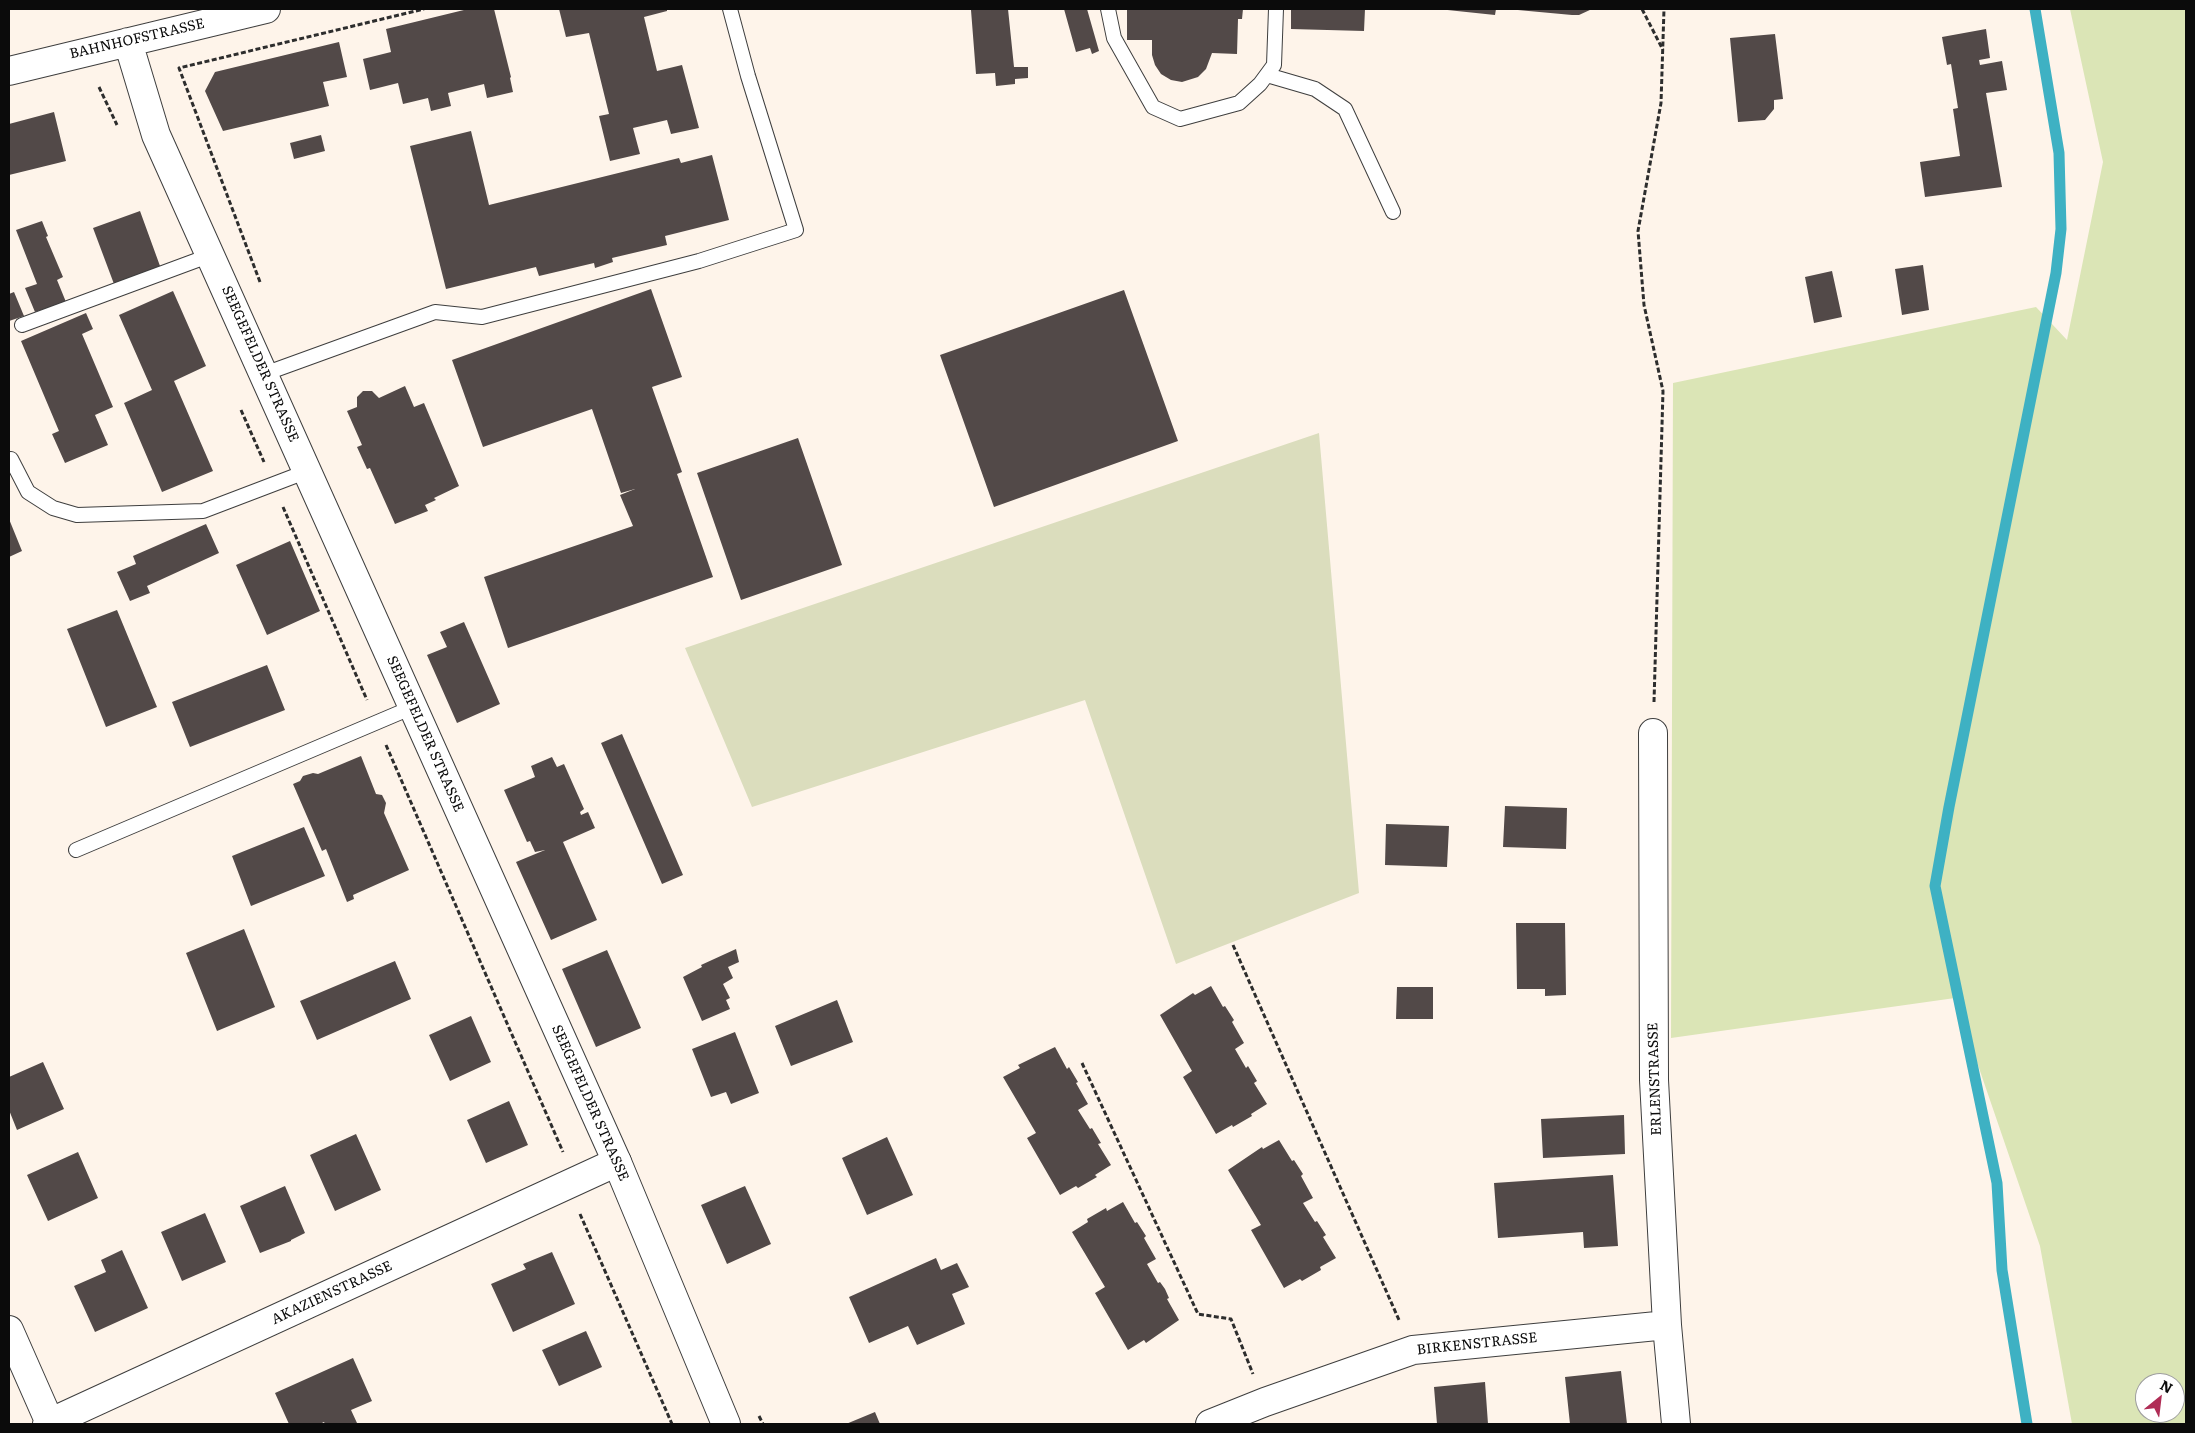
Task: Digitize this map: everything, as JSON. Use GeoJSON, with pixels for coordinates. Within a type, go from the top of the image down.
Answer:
{"type":"FeatureCollection","features":[{"type":"Feature","properties":{"kind":"street","name":"BAHNHOFSTRASSE"},"geometry":{"type":"LineString","coordinates":[[9,71],[266,9]]}},
{"type":"Feature","properties":{"kind":"street","name":"SEEGEFELDER STRASSE"},"geometry":{"type":"LineString","coordinates":[[128,42],[156,135],[617,1162],[726,1424]]}},
{"type":"Feature","properties":{"kind":"street","name":"ERLENSTRASSE"},"geometry":{"type":"LineString","coordinates":[[1653,733],[1654,1080],[1667,1326],[1676,1424]]}},
{"type":"Feature","properties":{"kind":"street","name":"AKAZIENSTRASSE"},"geometry":{"type":"LineString","coordinates":[[49,1424],[617,1162]]}},
{"type":"Feature","properties":{"kind":"street","name":"BIRKENSTRASSE"},"geometry":{"type":"LineString","coordinates":[[1210,1424],[1265,1402],[1413,1350],[1667,1326]]}},
{"type":"Feature","properties":{"kind":"street"},"geometry":{"type":"LineString","coordinates":[[9,1330],[49,1424]]}},
{"type":"Feature","properties":{"kind":"lane"},"geometry":{"type":"LineString","coordinates":[[264,374],[435,312],[482,317],[698,261],[796,230],[748,76],[730,9]]}},
{"type":"Feature","properties":{"kind":"lane"},"geometry":{"type":"LineString","coordinates":[[1108,9],[1114,38],[1153,107],[1180,119],[1239,103],[1260,84],[1274,65],[1276,9]]}},
{"type":"Feature","properties":{"kind":"lane"},"geometry":{"type":"LineString","coordinates":[[1267,75],[1315,89],[1345,109],[1393,212]]}},
{"type":"Feature","properties":{"kind":"lane"},"geometry":{"type":"LineString","coordinates":[[22,325],[211,255]]}},
{"type":"Feature","properties":{"kind":"lane"},"geometry":{"type":"LineString","coordinates":[[11,459],[28,492],[53,508],[76,515],[202,511],[308,471]]}},
{"type":"Feature","properties":{"kind":"lane"},"geometry":{"type":"LineString","coordinates":[[76,850],[413,707]]}},
{"type":"Feature","properties":{"kind":"path"},"geometry":{"type":"LineString","coordinates":[[179,68],[424,9]]}},
{"type":"Feature","properties":{"kind":"path"},"geometry":{"type":"LineString","coordinates":[[1642,9],[1664,53]]}},
{"type":"Feature","properties":{"kind":"path"},"geometry":{"type":"LineString","coordinates":[[1653,733],[1663,390],[1644,305],[1638,231],[1661,103],[1664,9]]}},
{"type":"Feature","properties":{"kind":"path"},"geometry":{"type":"LineString","coordinates":[[99,87],[120,131]]}},
{"type":"Feature","properties":{"kind":"path"},"geometry":{"type":"LineString","coordinates":[[238,402],[566,1159],[580,1217],[672,1424]]}},
{"type":"Feature","properties":{"kind":"path"},"geometry":{"type":"LineString","coordinates":[[1233,945],[1413,1350]]}},
{"type":"Feature","properties":{"kind":"path"},"geometry":{"type":"LineString","coordinates":[[1082,1063],[1198,1314],[1231,1319],[1265,1402]]}},
{"type":"Feature","properties":{"kind":"green space"},"geometry":{"type":"Polygon","coordinates":[[[2070,9],[2186,9],[2186,1424],[2072,1424],[2040,1246],[1955,998],[1671,1038],[1673,383],[2036,307],[2067,340],[2103,162],[2070,9]]]}},
{"type":"Feature","properties":{"kind":"green space"},"geometry":{"type":"Polygon","coordinates":[[[1319,433],[1359,893],[1176,964],[1085,700],[752,807],[685,648],[1319,433]]]}},
{"type":"Feature","properties":{"kind":"building"},"geometry":{"type":"Polygon","coordinates":[[[468,9],[494,9],[513,92],[487,98],[484,84],[448,93],[451,106],[431,111],[428,98],[403,104],[398,83],[370,90],[363,59],[391,52],[386,29],[468,9]]]}},
{"type":"Feature","properties":{"kind":"building"},"geometry":{"type":"Polygon","coordinates":[[[559,9],[667,9],[667,11],[644,17],[657,71],[682,65],[699,128],[671,134],[667,120],[633,128],[640,154],[610,161],[599,116],[609,114],[589,33],[566,37],[559,9]]]}},
{"type":"Feature","properties":{"kind":"building"},"geometry":{"type":"Polygon","coordinates":[[[1008,9],[1014,67],[1028,67],[1028,78],[1015,79],[1015,84],[996,86],[995,73],[976,74],[971,10],[1008,9]]]}},
{"type":"Feature","properties":{"kind":"building"},"geometry":{"type":"Polygon","coordinates":[[[1064,9],[1087,9],[1099,51],[1092,54],[1090,48],[1076,52],[1064,9]]]}},
{"type":"Feature","properties":{"kind":"building"},"geometry":{"type":"Polygon","coordinates":[[[1127,9],[1243,9],[1242,19],[1238,19],[1237,54],[1212,53],[1206,69],[1198,77],[1182,82],[1171,80],[1161,74],[1155,65],[1152,55],[1152,40],[1127,40],[1127,9]]]}},
{"type":"Feature","properties":{"kind":"building"},"geometry":{"type":"Polygon","coordinates":[[[1291,9],[1365,9],[1364,31],[1291,29],[1291,9]]]}},
{"type":"Feature","properties":{"kind":"building"},"geometry":{"type":"Polygon","coordinates":[[[1438,9],[1496,9],[1495,15],[1438,9]]]}},
{"type":"Feature","properties":{"kind":"building"},"geometry":{"type":"Polygon","coordinates":[[[1507,9],[1592,9],[1579,15],[1572,15],[1507,9]]]}},
{"type":"Feature","properties":{"kind":"building"},"geometry":{"type":"Polygon","coordinates":[[[1986,29],[1990,58],[1979,60],[1980,65],[2002,61],[2007,90],[1986,93],[2002,187],[1925,197],[1920,162],[1960,156],[1953,109],[1958,108],[1951,64],[1947,65],[1942,37],[1986,29]]]}},
{"type":"Feature","properties":{"kind":"building"},"geometry":{"type":"Polygon","coordinates":[[[1775,34],[1783,99],[1774,100],[1774,109],[1765,120],[1738,122],[1730,38],[1775,34]]]}},
{"type":"Feature","properties":{"kind":"building"},"geometry":{"type":"Polygon","coordinates":[[[339,42],[347,77],[323,82],[329,106],[223,131],[205,91],[215,72],[339,42]]]}},
{"type":"Feature","properties":{"kind":"building"},"geometry":{"type":"Polygon","coordinates":[[[54,112],[66,161],[9,175],[9,124],[54,112]]]}},
{"type":"Feature","properties":{"kind":"building"},"geometry":{"type":"Polygon","coordinates":[[[471,131],[489,205],[679,158],[681,163],[712,155],[729,220],[665,236],[667,245],[612,258],[613,262],[595,268],[594,263],[539,276],[536,267],[446,289],[410,146],[471,131]]]}},
{"type":"Feature","properties":{"kind":"building"},"geometry":{"type":"Polygon","coordinates":[[[321,135],[325,151],[294,159],[290,143],[321,135]]]}},
{"type":"Feature","properties":{"kind":"building"},"geometry":{"type":"Polygon","coordinates":[[[140,211],[160,266],[114,284],[93,228],[140,211]]]}},
{"type":"Feature","properties":{"kind":"building"},"geometry":{"type":"Polygon","coordinates":[[[42,221],[48,236],[46,237],[63,277],[57,280],[66,302],[35,312],[25,288],[37,284],[16,230],[42,221]]]}},
{"type":"Feature","properties":{"kind":"building"},"geometry":{"type":"Polygon","coordinates":[[[1923,265],[1929,310],[1902,315],[1895,269],[1923,265]]]}},
{"type":"Feature","properties":{"kind":"building"},"geometry":{"type":"Polygon","coordinates":[[[1832,271],[1842,317],[1814,323],[1805,277],[1832,271]]]}},
{"type":"Feature","properties":{"kind":"building"},"geometry":{"type":"Polygon","coordinates":[[[651,289],[682,377],[652,387],[682,472],[677,474],[713,577],[508,648],[484,577],[633,526],[620,495],[635,489],[621,493],[592,409],[483,447],[452,360],[651,289]]]}},
{"type":"Feature","properties":{"kind":"building"},"geometry":{"type":"Polygon","coordinates":[[[1124,290],[1178,441],[994,507],[940,355],[1124,290]]]}},
{"type":"Feature","properties":{"kind":"building"},"geometry":{"type":"Polygon","coordinates":[[[173,291],[206,366],[174,381],[213,471],[162,492],[124,403],[152,390],[119,315],[173,291]]]}},
{"type":"Feature","properties":{"kind":"building"},"geometry":{"type":"Polygon","coordinates":[[[14,292],[24,316],[9,321],[9,294],[14,292]]]}},
{"type":"Feature","properties":{"kind":"building"},"geometry":{"type":"Polygon","coordinates":[[[86,313],[93,329],[82,334],[113,407],[95,415],[108,445],[65,463],[52,434],[59,431],[21,341],[86,313]]]}},
{"type":"Feature","properties":{"kind":"building"},"geometry":{"type":"Polygon","coordinates":[[[405,386],[414,407],[424,403],[459,486],[434,498],[436,500],[425,505],[428,511],[395,524],[370,468],[367,469],[357,447],[362,445],[347,411],[357,407],[357,397],[363,391],[372,391],[379,398],[405,386]]]}},
{"type":"Feature","properties":{"kind":"building"},"geometry":{"type":"Polygon","coordinates":[[[798,438],[842,565],[741,600],[697,473],[798,438]]]}},
{"type":"Feature","properties":{"kind":"building"},"geometry":{"type":"Polygon","coordinates":[[[9,519],[22,551],[9,557],[9,519]]]}},
{"type":"Feature","properties":{"kind":"building"},"geometry":{"type":"Polygon","coordinates":[[[206,524],[219,553],[147,586],[150,593],[130,601],[117,572],[136,564],[133,556],[206,524]]]}},
{"type":"Feature","properties":{"kind":"building"},"geometry":{"type":"Polygon","coordinates":[[[290,541],[320,611],[267,635],[236,565],[290,541]]]}},
{"type":"Feature","properties":{"kind":"building"},"geometry":{"type":"Polygon","coordinates":[[[117,610],[157,707],[106,727],[67,629],[117,610]]]}},
{"type":"Feature","properties":{"kind":"building"},"geometry":{"type":"Polygon","coordinates":[[[464,622],[500,704],[457,723],[427,655],[447,647],[440,632],[464,622]]]}},
{"type":"Feature","properties":{"kind":"building"},"geometry":{"type":"Polygon","coordinates":[[[267,665],[285,710],[190,747],[172,702],[267,665]]]}},
{"type":"Feature","properties":{"kind":"building"},"geometry":{"type":"Polygon","coordinates":[[[622,734],[683,875],[662,884],[601,743],[622,734]]]}},
{"type":"Feature","properties":{"kind":"building"},"geometry":{"type":"Polygon","coordinates":[[[361,756],[376,794],[382,795],[386,803],[384,813],[409,870],[353,895],[354,899],[347,902],[326,849],[322,851],[293,784],[300,781],[303,776],[313,773],[318,774],[361,756]]]}},
{"type":"Feature","properties":{"kind":"building"},"geometry":{"type":"Polygon","coordinates":[[[552,757],[557,767],[564,764],[584,809],[580,812],[581,815],[588,812],[595,828],[563,842],[597,920],[551,940],[516,862],[545,850],[535,852],[530,841],[527,842],[504,790],[535,777],[531,766],[552,757]]]}},
{"type":"Feature","properties":{"kind":"building"},"geometry":{"type":"Polygon","coordinates":[[[1505,806],[1567,808],[1566,849],[1503,847],[1505,806]]]}},
{"type":"Feature","properties":{"kind":"building"},"geometry":{"type":"Polygon","coordinates":[[[1386,824],[1449,826],[1447,867],[1385,865],[1386,824]]]}},
{"type":"Feature","properties":{"kind":"building"},"geometry":{"type":"Polygon","coordinates":[[[304,827],[325,876],[251,906],[232,856],[304,827]]]}},
{"type":"Feature","properties":{"kind":"building"},"geometry":{"type":"Polygon","coordinates":[[[1516,923],[1565,923],[1566,995],[1545,996],[1545,989],[1517,989],[1516,923]]]}},
{"type":"Feature","properties":{"kind":"building"},"geometry":{"type":"Polygon","coordinates":[[[244,929],[275,1007],[217,1031],[186,953],[244,929]]]}},
{"type":"Feature","properties":{"kind":"building"},"geometry":{"type":"Polygon","coordinates":[[[736,949],[739,962],[728,967],[733,978],[723,984],[730,998],[726,1000],[730,1009],[702,1021],[683,977],[702,967],[701,965],[736,949]]]}},
{"type":"Feature","properties":{"kind":"building"},"geometry":{"type":"Polygon","coordinates":[[[607,950],[641,1028],[596,1047],[562,969],[607,950]]]}},
{"type":"Feature","properties":{"kind":"building"},"geometry":{"type":"Polygon","coordinates":[[[395,961],[411,999],[317,1040],[300,1001],[395,961]]]}},
{"type":"Feature","properties":{"kind":"building"},"geometry":{"type":"Polygon","coordinates":[[[1211,986],[1223,1007],[1225,1006],[1234,1020],[1232,1022],[1244,1043],[1235,1049],[1246,1068],[1248,1066],[1257,1081],[1254,1083],[1267,1104],[1251,1114],[1252,1116],[1216,1134],[1183,1077],[1192,1071],[1160,1015],[1193,993],[1195,995],[1211,986]]]}},
{"type":"Feature","properties":{"kind":"building"},"geometry":{"type":"Polygon","coordinates":[[[1397,987],[1433,987],[1433,1019],[1396,1019],[1397,987]]]}},
{"type":"Feature","properties":{"kind":"building"},"geometry":{"type":"Polygon","coordinates":[[[837,1000],[853,1042],[791,1066],[775,1026],[837,1000]]]}},
{"type":"Feature","properties":{"kind":"building"},"geometry":{"type":"Polygon","coordinates":[[[471,1016],[491,1062],[450,1081],[429,1035],[471,1016]]]}},
{"type":"Feature","properties":{"kind":"building"},"geometry":{"type":"Polygon","coordinates":[[[735,1032],[759,1093],[731,1104],[726,1092],[711,1097],[692,1049],[735,1032]]]}},
{"type":"Feature","properties":{"kind":"building"},"geometry":{"type":"Polygon","coordinates":[[[1055,1047],[1067,1069],[1069,1067],[1078,1082],[1076,1083],[1088,1104],[1078,1110],[1101,1143],[1098,1144],[1111,1165],[1095,1175],[1097,1177],[1078,1188],[1076,1186],[1060,1195],[1027,1138],[1036,1133],[1003,1077],[1020,1068],[1018,1065],[1055,1047]]]}},
{"type":"Feature","properties":{"kind":"building"},"geometry":{"type":"Polygon","coordinates":[[[43,1062],[64,1109],[17,1130],[9,1110],[9,1077],[43,1062]]]}},
{"type":"Feature","properties":{"kind":"building"},"geometry":{"type":"Polygon","coordinates":[[[509,1101],[528,1145],[486,1163],[467,1120],[509,1101]]]}},
{"type":"Feature","properties":{"kind":"building"},"geometry":{"type":"Polygon","coordinates":[[[1624,1115],[1625,1154],[1543,1158],[1541,1119],[1624,1115]]]}},
{"type":"Feature","properties":{"kind":"building"},"geometry":{"type":"Polygon","coordinates":[[[356,1134],[381,1190],[335,1211],[310,1155],[356,1134]]]}},
{"type":"Feature","properties":{"kind":"building"},"geometry":{"type":"Polygon","coordinates":[[[887,1137],[913,1195],[867,1215],[842,1158],[887,1137]]]}},
{"type":"Feature","properties":{"kind":"building"},"geometry":{"type":"Polygon","coordinates":[[[1279,1140],[1303,1174],[1301,1176],[1313,1198],[1303,1203],[1326,1235],[1323,1237],[1336,1258],[1320,1267],[1321,1270],[1302,1281],[1300,1279],[1284,1288],[1251,1230],[1261,1225],[1228,1170],[1262,1147],[1263,1149],[1279,1140]]]}},
{"type":"Feature","properties":{"kind":"building"},"geometry":{"type":"Polygon","coordinates":[[[78,1152],[98,1198],[48,1221],[27,1175],[78,1152]]]}},
{"type":"Feature","properties":{"kind":"building"},"geometry":{"type":"Polygon","coordinates":[[[1613,1175],[1618,1246],[1584,1248],[1583,1232],[1498,1238],[1494,1183],[1613,1175]]]}},
{"type":"Feature","properties":{"kind":"building"},"geometry":{"type":"Polygon","coordinates":[[[285,1186],[305,1233],[291,1241],[260,1253],[240,1206],[285,1186]]]}},
{"type":"Feature","properties":{"kind":"building"},"geometry":{"type":"Polygon","coordinates":[[[745,1186],[771,1244],[727,1264],[701,1205],[745,1186]]]}},
{"type":"Feature","properties":{"kind":"building"},"geometry":{"type":"Polygon","coordinates":[[[1123,1202],[1135,1223],[1137,1222],[1146,1236],[1144,1238],[1156,1259],[1147,1264],[1158,1283],[1160,1282],[1165,1289],[1169,1298],[1167,1299],[1179,1320],[1146,1343],[1144,1340],[1128,1350],[1095,1293],[1105,1287],[1072,1232],[1088,1222],[1087,1219],[1106,1208],[1107,1211],[1123,1202]]]}},
{"type":"Feature","properties":{"kind":"building"},"geometry":{"type":"Polygon","coordinates":[[[205,1213],[226,1262],[182,1281],[161,1232],[205,1213]]]}},
{"type":"Feature","properties":{"kind":"building"},"geometry":{"type":"Polygon","coordinates":[[[122,1250],[148,1308],[95,1332],[74,1286],[106,1272],[101,1260],[122,1250]]]}},
{"type":"Feature","properties":{"kind":"building"},"geometry":{"type":"Polygon","coordinates":[[[552,1252],[575,1304],[513,1332],[491,1284],[526,1269],[523,1264],[552,1252]]]}},
{"type":"Feature","properties":{"kind":"building"},"geometry":{"type":"Polygon","coordinates":[[[936,1258],[941,1270],[957,1263],[969,1287],[952,1294],[965,1324],[917,1345],[908,1326],[869,1343],[849,1297],[936,1258]]]}},
{"type":"Feature","properties":{"kind":"building"},"geometry":{"type":"Polygon","coordinates":[[[586,1331],[602,1367],[559,1386],[542,1350],[586,1331]]]}},
{"type":"Feature","properties":{"kind":"building"},"geometry":{"type":"Polygon","coordinates":[[[353,1358],[372,1401],[351,1410],[357,1423],[289,1424],[275,1393],[353,1358]]]}},
{"type":"Feature","properties":{"kind":"building"},"geometry":{"type":"Polygon","coordinates":[[[1621,1371],[1627,1424],[1570,1424],[1565,1377],[1621,1371]]]}},
{"type":"Feature","properties":{"kind":"building"},"geometry":{"type":"Polygon","coordinates":[[[1485,1382],[1488,1424],[1437,1424],[1434,1387],[1485,1382]]]}},
{"type":"Feature","properties":{"kind":"building"},"geometry":{"type":"Polygon","coordinates":[[[875,1412],[880,1424],[846,1424],[875,1412]]]}},
{"type":"Feature","properties":{"kind":"waterway"},"geometry":{"type":"LineString","coordinates":[[2027,1424],[2002,1270],[1997,1183],[1935,886],[1949,807],[2056,273],[2061,229],[2059,153],[2035,9]]}}]}
